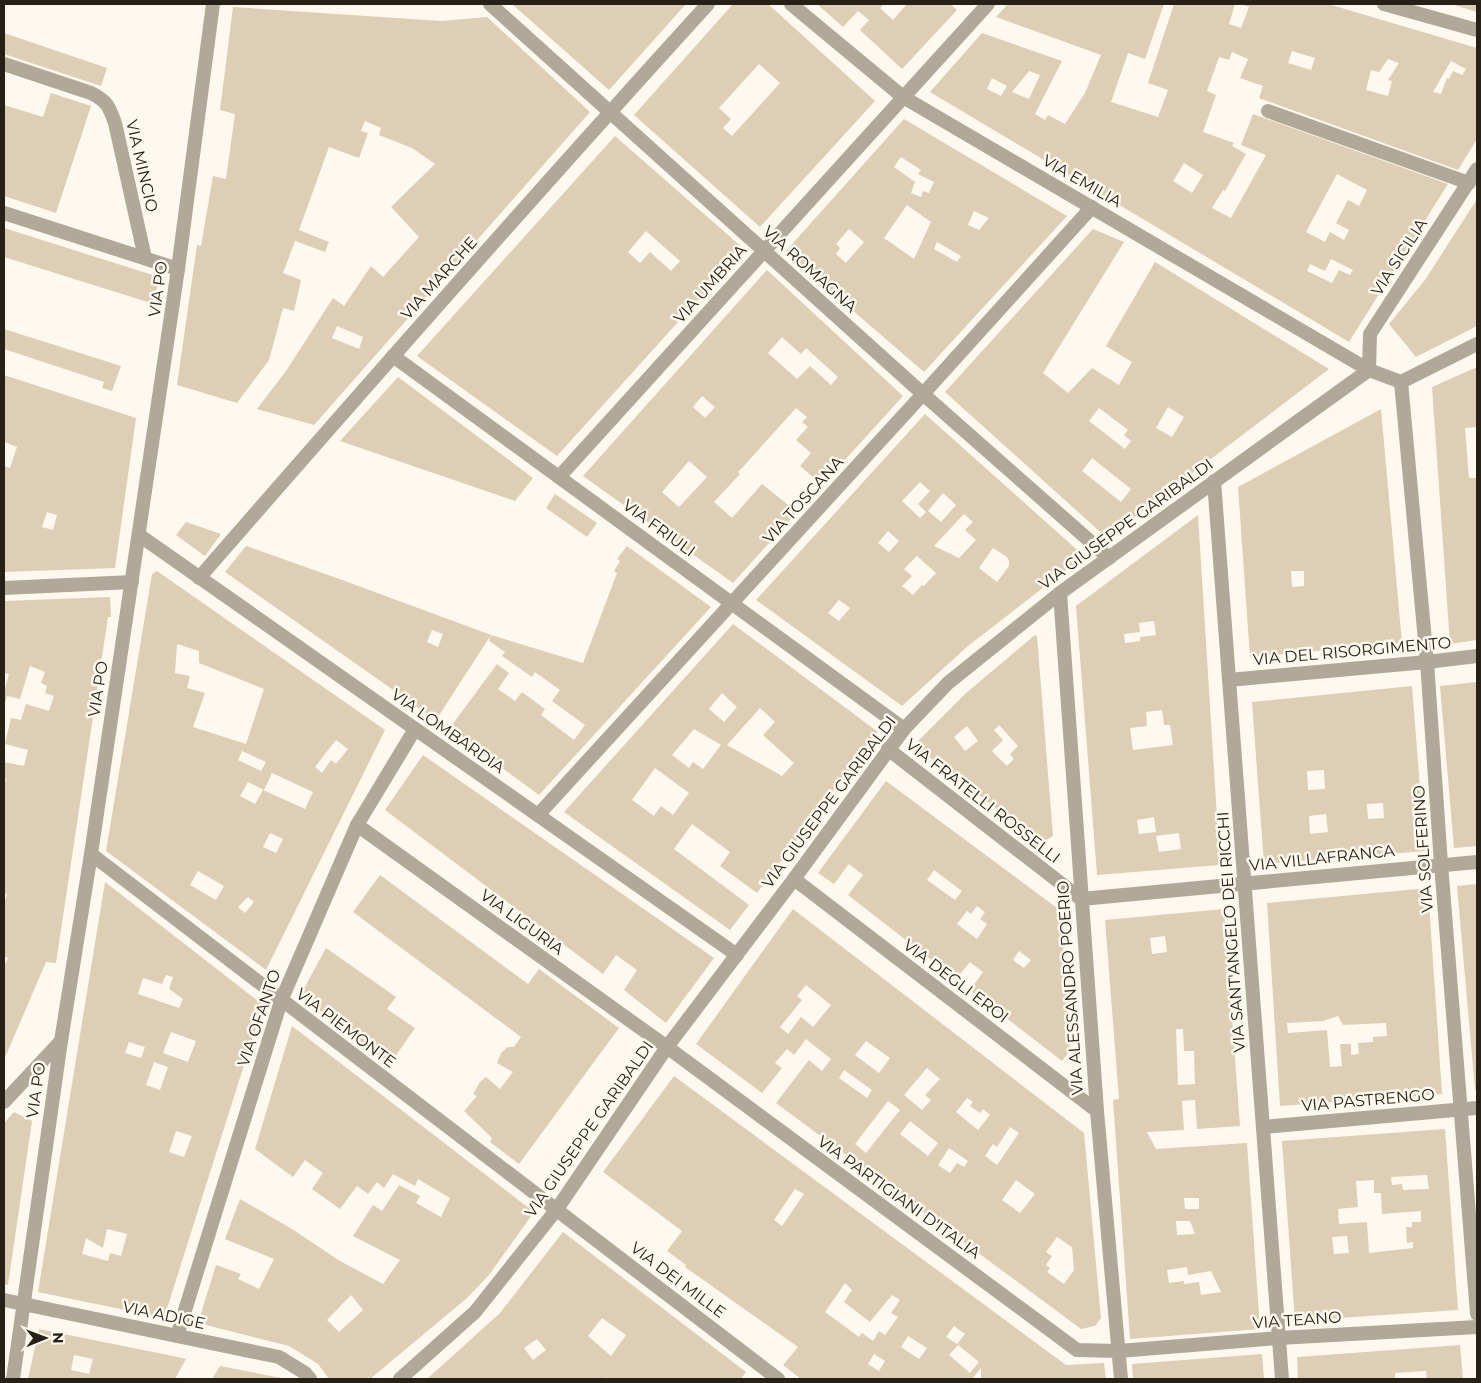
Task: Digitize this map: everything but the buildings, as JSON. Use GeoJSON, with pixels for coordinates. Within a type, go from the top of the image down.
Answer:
{"type":"FeatureCollection","features":[{"type":"Feature","properties":{"kind":"street","name":"VIA PO"},"geometry":{"type":"LineString","coordinates":[[13,1379],[61,1041],[91,854],[178,269],[213,4]]}},
{"type":"Feature","properties":{"kind":"street","name":"VIA ROMAGNA"},"geometry":{"type":"LineString","coordinates":[[490,4],[923,394],[1109,558]]}},
{"type":"Feature","properties":{"kind":"street","name":"VIA MARCHE"},"geometry":{"type":"LineString","coordinates":[[199,578],[609,112],[708,4]]}},
{"type":"Feature","properties":{"kind":"street","name":"VIA EMILIA"},"geometry":{"type":"LineString","coordinates":[[791,4],[903,97],[1369,370]]}},
{"type":"Feature","properties":{"kind":"street","name":"VIA UMBRIA"},"geometry":{"type":"LineString","coordinates":[[559,477],[988,4]]}},
{"type":"Feature","properties":{"kind":"street"},"geometry":{"type":"LineString","coordinates":[[1384,4],[1477,30]]}},
{"type":"Feature","properties":{"kind":"street","name":"VIA MINCIO"},"geometry":{"type":"LineString","coordinates":[[4,64],[91,93],[103,99],[110,109],[115,123],[145,258]]}},
{"type":"Feature","properties":{"kind":"street"},"geometry":{"type":"LineString","coordinates":[[1268,111],[1469,183]]}},
{"type":"Feature","properties":{"kind":"street","name":"VIA SICILIA"},"geometry":{"type":"LineString","coordinates":[[1369,370],[1370,334],[1477,169]]}},
{"type":"Feature","properties":{"kind":"street","name":"VIA TOSCANA"},"geometry":{"type":"LineString","coordinates":[[538,815],[1092,207]]}},
{"type":"Feature","properties":{"kind":"street"},"geometry":{"type":"LineString","coordinates":[[4,213],[178,269]]}},
{"type":"Feature","properties":{"kind":"street"},"geometry":{"type":"LineString","coordinates":[[1369,370],[1401,382],[1477,344]]}},
{"type":"Feature","properties":{"kind":"street","name":"VIA FRIULI"},"geometry":{"type":"LineString","coordinates":[[393,356],[904,728]]}},
{"type":"Feature","properties":{"kind":"street","name":"VIA GIUSEPPE GARIBALDI"},"geometry":{"type":"LineString","coordinates":[[406,1377],[475,1312],[557,1209],[667,1047],[794,879],[904,728],[948,683],[1060,593],[1369,370]]}},
{"type":"Feature","properties":{"kind":"street","name":"VIA SOLFERINO"},"geometry":{"type":"LineString","coordinates":[[1401,382],[1428,662],[1441,864],[1477,1314]]}},
{"type":"Feature","properties":{"kind":"street","name":"VIA SANT'ANGELO DEI RICCHI"},"geometry":{"type":"LineString","coordinates":[[1214,481],[1282,1379]]}},
{"type":"Feature","properties":{"kind":"street","name":"VIA LOMBARDIA"},"geometry":{"type":"LineString","coordinates":[[138,535],[737,955]]}},
{"type":"Feature","properties":{"kind":"street"},"geometry":{"type":"LineString","coordinates":[[4,588],[132,582]]}},
{"type":"Feature","properties":{"kind":"street","name":"VIA ALESSANDRO POERIO"},"geometry":{"type":"LineString","coordinates":[[1060,593],[1097,1111],[1121,1379]]}},
{"type":"Feature","properties":{"kind":"street","name":"VIA DEL RISORGIMENTO"},"geometry":{"type":"LineString","coordinates":[[1229,680],[1477,656]]}},
{"type":"Feature","properties":{"kind":"street","name":"VIA OFANTO"},"geometry":{"type":"LineString","coordinates":[[177,1336],[281,1000],[357,825],[415,729]]}},
{"type":"Feature","properties":{"kind":"street","name":"VIA FRATELLI ROSSELLI"},"geometry":{"type":"LineString","coordinates":[[888,750],[1081,899]]}},
{"type":"Feature","properties":{"kind":"street","name":"VIA LIGURIA"},"geometry":{"type":"LineString","coordinates":[[357,825],[667,1047]]}},
{"type":"Feature","properties":{"kind":"street","name":"VIA PIEMONTE"},"geometry":{"type":"LineString","coordinates":[[91,854],[557,1209]]}},
{"type":"Feature","properties":{"kind":"street","name":"VIA VILLAFRANCA"},"geometry":{"type":"LineString","coordinates":[[1081,899],[1477,862]]}},
{"type":"Feature","properties":{"kind":"street","name":"VIA DEGLI EROI"},"geometry":{"type":"LineString","coordinates":[[794,879],[1097,1111]]}},
{"type":"Feature","properties":{"kind":"street"},"geometry":{"type":"LineString","coordinates":[[4,1102],[61,1041]]}},
{"type":"Feature","properties":{"kind":"street","name":"VIA PARTIGIANI D'ITALIA"},"geometry":{"type":"LineString","coordinates":[[667,1047],[1077,1350],[1119,1351]]}},
{"type":"Feature","properties":{"kind":"street","name":"VIA PASTRENGO"},"geometry":{"type":"LineString","coordinates":[[1263,1127],[1477,1108]]}},
{"type":"Feature","properties":{"kind":"street","name":"VIA DEI MILLE"},"geometry":{"type":"LineString","coordinates":[[557,1209],[770,1377]]}},
{"type":"Feature","properties":{"kind":"street","name":"VIA ADIGE"},"geometry":{"type":"LineString","coordinates":[[4,1300],[279,1357],[305,1373],[310,1379]]}},
{"type":"Feature","properties":{"kind":"street","name":"VIA TEANO"},"geometry":{"type":"LineString","coordinates":[[1119,1351],[1279,1338],[1477,1327]]}}]}
